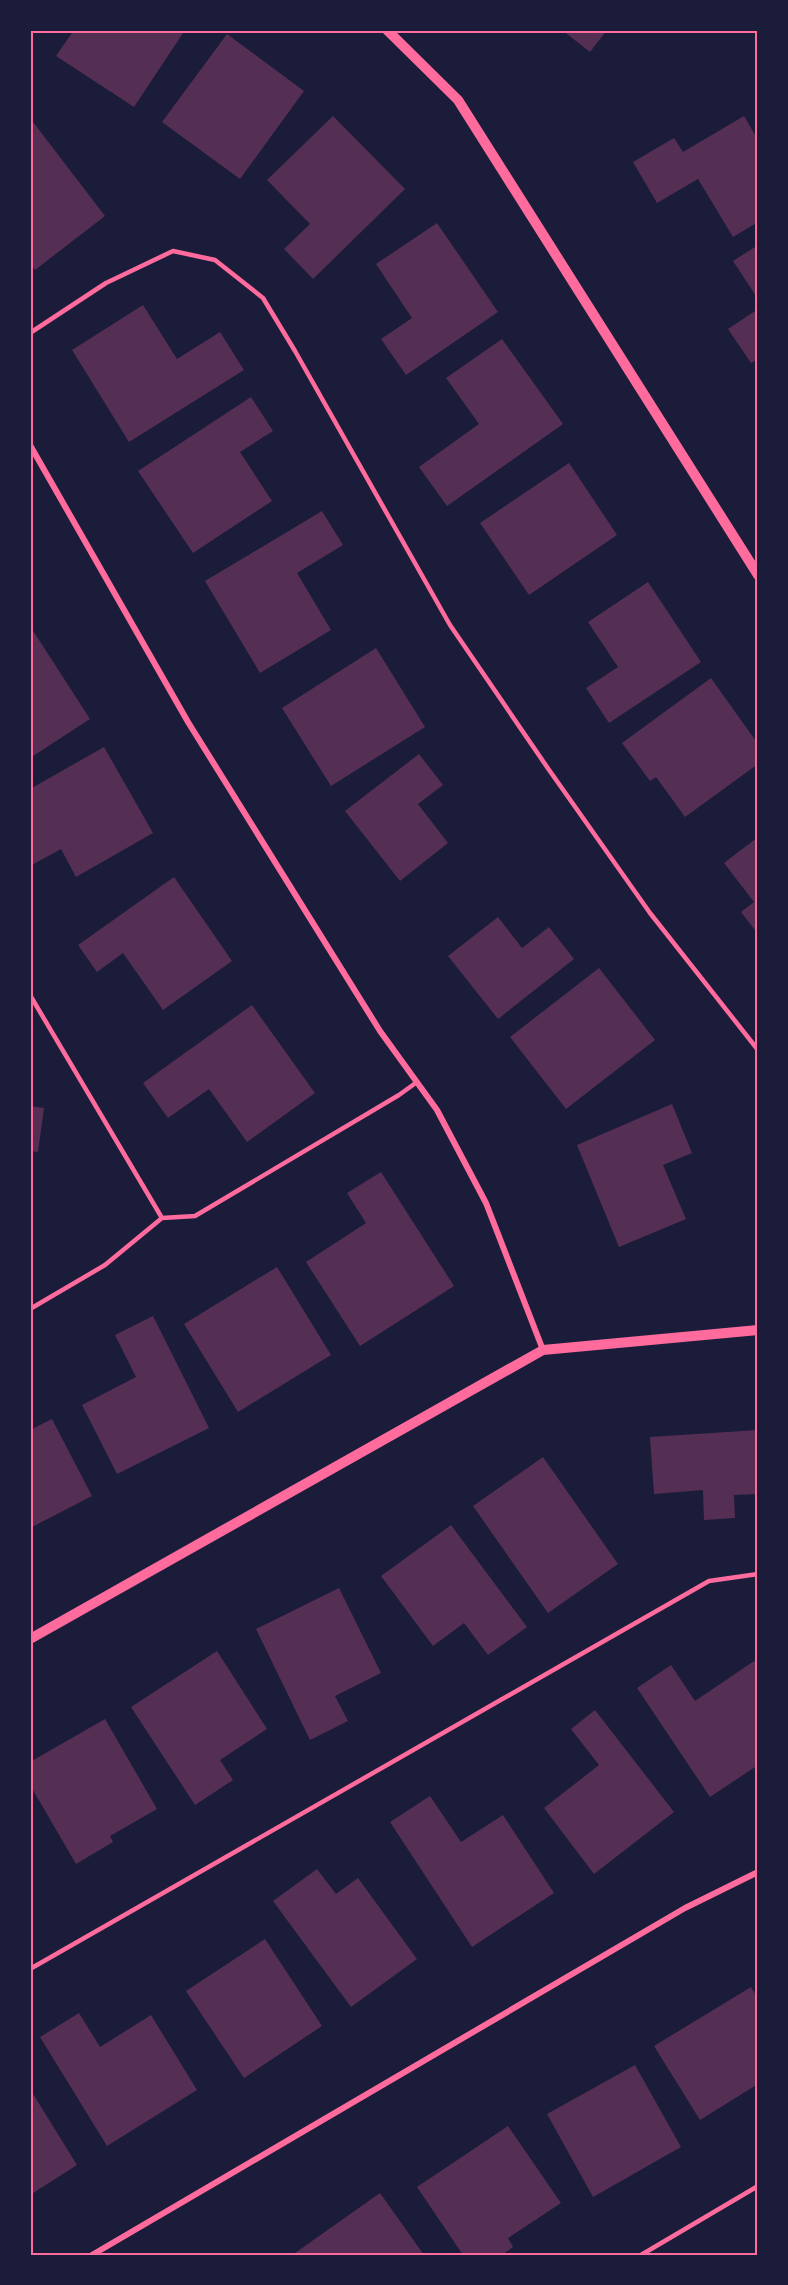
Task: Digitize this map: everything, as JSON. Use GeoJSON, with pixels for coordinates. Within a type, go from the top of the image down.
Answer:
{"type":"FeatureCollection","features":[{"type":"Feature","properties":{"kind":"street"},"geometry":{"type":"LineString","coordinates":[[387,30],[458,100],[758,574]]}},
{"type":"Feature","properties":{"kind":"street"},"geometry":{"type":"LineString","coordinates":[[30,445],[188,722],[380,1031],[437,1110],[486,1203],[543,1350]]}},
{"type":"Feature","properties":{"kind":"street"},"geometry":{"type":"LineString","coordinates":[[30,1639],[543,1350],[758,1330]]}},
{"type":"Feature","properties":{"kind":"street"},"geometry":{"type":"LineString","coordinates":[[92,2255],[685,1908],[758,1872]]}},
{"type":"Feature","properties":{"kind":"lane"},"geometry":{"type":"LineString","coordinates":[[30,333],[106,283],[173,251],[215,261],[263,298],[296,351],[450,625],[650,913],[758,1050]]}},
{"type":"Feature","properties":{"kind":"lane"},"geometry":{"type":"LineString","coordinates":[[30,995],[162,1218]]}},
{"type":"Feature","properties":{"kind":"lane"},"geometry":{"type":"LineString","coordinates":[[30,1309],[105,1265],[162,1218],[195,1216],[399,1095],[417,1082]]}},
{"type":"Feature","properties":{"kind":"lane"},"geometry":{"type":"LineString","coordinates":[[30,1969],[709,1581],[758,1574]]}},
{"type":"Feature","properties":{"kind":"lane"},"geometry":{"type":"LineString","coordinates":[[641,2255],[758,2186]]}},
{"type":"Feature","properties":{"kind":"building"},"geometry":{"type":"Polygon","coordinates":[[[74,30],[185,30],[134,107],[56,56],[74,30]]]}},
{"type":"Feature","properties":{"kind":"building"},"geometry":{"type":"Polygon","coordinates":[[[562,30],[607,30],[590,52],[562,30]]]}},
{"type":"Feature","properties":{"kind":"building"},"geometry":{"type":"Polygon","coordinates":[[[227,34],[304,91],[240,179],[162,122],[227,34]]]}},
{"type":"Feature","properties":{"kind":"building"},"geometry":{"type":"Polygon","coordinates":[[[333,116],[405,189],[313,279],[284,249],[310,224],[267,180],[333,116]]]}},
{"type":"Feature","properties":{"kind":"building"},"geometry":{"type":"Polygon","coordinates":[[[744,116],[758,140],[758,222],[733,237],[698,179],[657,203],[633,162],[674,138],[683,152],[744,116]]]}},
{"type":"Feature","properties":{"kind":"building"},"geometry":{"type":"Polygon","coordinates":[[[30,118],[105,216],[35,270],[30,264],[30,118]]]}},
{"type":"Feature","properties":{"kind":"building"},"geometry":{"type":"Polygon","coordinates":[[[437,223],[498,312],[406,375],[381,339],[412,318],[376,264],[437,223]]]}},
{"type":"Feature","properties":{"kind":"building"},"geometry":{"type":"Polygon","coordinates":[[[758,245],[758,299],[733,261],[758,245]]]}},
{"type":"Feature","properties":{"kind":"building"},"geometry":{"type":"Polygon","coordinates":[[[143,305],[177,359],[220,332],[244,370],[129,442],[72,350],[143,305]]]}},
{"type":"Feature","properties":{"kind":"building"},"geometry":{"type":"Polygon","coordinates":[[[758,309],[758,359],[751,363],[728,329],[758,309]]]}},
{"type":"Feature","properties":{"kind":"building"},"geometry":{"type":"Polygon","coordinates":[[[502,339],[563,424],[447,506],[419,467],[479,424],[446,378],[502,339]]]}},
{"type":"Feature","properties":{"kind":"building"},"geometry":{"type":"Polygon","coordinates":[[[251,397],[273,431],[240,452],[272,501],[193,553],[138,471],[251,397]]]}},
{"type":"Feature","properties":{"kind":"building"},"geometry":{"type":"Polygon","coordinates":[[[569,463],[617,535],[529,595],[480,523],[569,463]]]}},
{"type":"Feature","properties":{"kind":"building"},"geometry":{"type":"Polygon","coordinates":[[[322,511],[343,545],[297,573],[331,630],[260,673],[205,581],[322,511]]]}},
{"type":"Feature","properties":{"kind":"building"},"geometry":{"type":"Polygon","coordinates":[[[648,582],[701,662],[609,723],[586,688],[618,667],[588,622],[648,582]]]}},
{"type":"Feature","properties":{"kind":"building"},"geometry":{"type":"Polygon","coordinates":[[[30,626],[90,719],[30,758],[30,626]]]}},
{"type":"Feature","properties":{"kind":"building"},"geometry":{"type":"Polygon","coordinates":[[[376,648],[425,727],[331,786],[282,708],[376,648]]]}},
{"type":"Feature","properties":{"kind":"building"},"geometry":{"type":"Polygon","coordinates":[[[711,678],[758,744],[758,764],[685,817],[656,777],[650,781],[622,743],[711,678]]]}},
{"type":"Feature","properties":{"kind":"building"},"geometry":{"type":"Polygon","coordinates":[[[104,747],[153,833],[76,877],[61,849],[30,866],[30,789],[104,747]]]}},
{"type":"Feature","properties":{"kind":"building"},"geometry":{"type":"Polygon","coordinates":[[[419,754],[443,785],[418,804],[448,843],[400,881],[345,811],[419,754]]]}},
{"type":"Feature","properties":{"kind":"building"},"geometry":{"type":"Polygon","coordinates":[[[758,837],[758,934],[741,912],[754,902],[724,863],[758,837]]]}},
{"type":"Feature","properties":{"kind":"building"},"geometry":{"type":"Polygon","coordinates":[[[174,877],[232,961],[163,1010],[123,953],[97,972],[78,945],[174,877]]]}},
{"type":"Feature","properties":{"kind":"building"},"geometry":{"type":"Polygon","coordinates":[[[498,917],[522,948],[549,927],[574,959],[498,1019],[448,956],[498,917]]]}},
{"type":"Feature","properties":{"kind":"building"},"geometry":{"type":"Polygon","coordinates":[[[599,968],[655,1040],[566,1109],[510,1037],[599,968]]]}},
{"type":"Feature","properties":{"kind":"building"},"geometry":{"type":"Polygon","coordinates":[[[252,1005],[315,1093],[247,1142],[209,1089],[168,1118],[143,1083],[252,1005]]]}},
{"type":"Feature","properties":{"kind":"building"},"geometry":{"type":"Polygon","coordinates":[[[672,1104],[692,1153],[663,1165],[686,1219],[619,1247],[577,1145],[672,1104]]]}},
{"type":"Feature","properties":{"kind":"building"},"geometry":{"type":"Polygon","coordinates":[[[30,1106],[44,1108],[38,1152],[30,1151],[30,1106]]]}},
{"type":"Feature","properties":{"kind":"building"},"geometry":{"type":"Polygon","coordinates":[[[381,1172],[454,1286],[360,1346],[306,1262],[366,1223],[347,1193],[381,1172]]]}},
{"type":"Feature","properties":{"kind":"building"},"geometry":{"type":"Polygon","coordinates":[[[277,1267],[331,1355],[238,1412],[184,1324],[277,1267]]]}},
{"type":"Feature","properties":{"kind":"building"},"geometry":{"type":"Polygon","coordinates":[[[153,1316],[209,1428],[117,1474],[82,1405],[136,1377],[115,1335],[153,1316]]]}},
{"type":"Feature","properties":{"kind":"building"},"geometry":{"type":"Polygon","coordinates":[[[52,1419],[92,1496],[30,1528],[30,1430],[52,1419]]]}},
{"type":"Feature","properties":{"kind":"building"},"geometry":{"type":"Polygon","coordinates":[[[758,1430],[758,1494],[734,1495],[735,1518],[704,1520],[703,1490],[654,1494],[650,1437],[758,1430]]]}},
{"type":"Feature","properties":{"kind":"building"},"geometry":{"type":"Polygon","coordinates":[[[543,1457],[618,1564],[548,1613],[473,1506],[543,1457]]]}},
{"type":"Feature","properties":{"kind":"building"},"geometry":{"type":"Polygon","coordinates":[[[451,1525],[527,1627],[488,1655],[464,1623],[433,1646],[381,1576],[451,1525]]]}},
{"type":"Feature","properties":{"kind":"building"},"geometry":{"type":"Polygon","coordinates":[[[339,1588],[381,1673],[335,1696],[348,1721],[310,1740],[256,1629],[339,1588]]]}},
{"type":"Feature","properties":{"kind":"building"},"geometry":{"type":"Polygon","coordinates":[[[217,1651],[267,1729],[220,1760],[233,1780],[195,1805],[131,1707],[217,1651]]]}},
{"type":"Feature","properties":{"kind":"building"},"geometry":{"type":"Polygon","coordinates":[[[754,1661],[758,1667],[758,1765],[710,1797],[637,1688],[671,1665],[695,1701],[754,1661]]]}},
{"type":"Feature","properties":{"kind":"building"},"geometry":{"type":"Polygon","coordinates":[[[595,1710],[674,1812],[594,1874],[544,1808],[599,1765],[571,1729],[595,1710]]]}},
{"type":"Feature","properties":{"kind":"building"},"geometry":{"type":"Polygon","coordinates":[[[105,1719],[157,1809],[110,1836],[113,1842],[76,1864],[30,1785],[30,1762],[105,1719]]]}},
{"type":"Feature","properties":{"kind":"building"},"geometry":{"type":"Polygon","coordinates":[[[430,1796],[461,1842],[503,1815],[554,1893],[472,1947],[390,1822],[430,1796]]]}},
{"type":"Feature","properties":{"kind":"building"},"geometry":{"type":"Polygon","coordinates":[[[317,1869],[336,1894],[358,1878],[417,1959],[351,2007],[273,1901],[317,1869]]]}},
{"type":"Feature","properties":{"kind":"building"},"geometry":{"type":"Polygon","coordinates":[[[265,1939],[322,2026],[244,2078],[186,1991],[265,1939]]]}},
{"type":"Feature","properties":{"kind":"building"},"geometry":{"type":"Polygon","coordinates":[[[751,1987],[758,1999],[758,2084],[700,2120],[654,2046],[751,1987]]]}},
{"type":"Feature","properties":{"kind":"building"},"geometry":{"type":"Polygon","coordinates":[[[79,2013],[100,2047],[151,2015],[197,2090],[107,2146],[40,2037],[79,2013]]]}},
{"type":"Feature","properties":{"kind":"building"},"geometry":{"type":"Polygon","coordinates":[[[635,2065],[681,2147],[593,2197],[547,2114],[635,2065]]]}},
{"type":"Feature","properties":{"kind":"building"},"geometry":{"type":"Polygon","coordinates":[[[30,2089],[77,2165],[30,2195],[30,2089]]]}},
{"type":"Feature","properties":{"kind":"building"},"geometry":{"type":"Polygon","coordinates":[[[508,2126],[561,2203],[508,2238],[513,2247],[502,2255],[463,2255],[417,2187],[508,2126]]]}},
{"type":"Feature","properties":{"kind":"building"},"geometry":{"type":"Polygon","coordinates":[[[380,2193],[424,2255],[297,2255],[295,2253],[380,2193]]]}}]}
